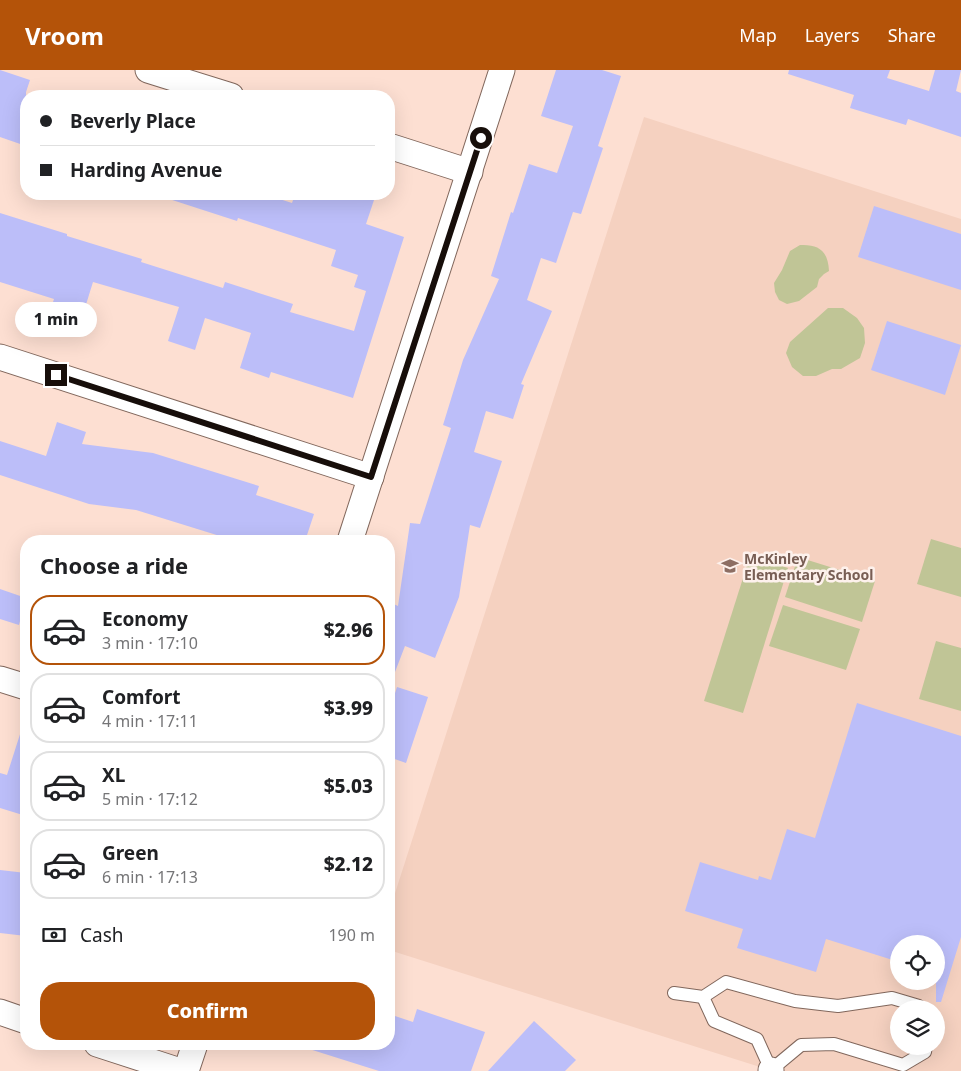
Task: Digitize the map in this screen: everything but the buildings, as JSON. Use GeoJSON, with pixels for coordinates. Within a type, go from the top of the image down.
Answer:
{"type":"FeatureCollection","features":[{"type":"Feature","properties":{"kind":"street"},"geometry":{"type":"LineString","coordinates":[[148,70],[212,90]]}},
{"type":"Feature","properties":{"kind":"street"},"geometry":{"type":"LineString","coordinates":[[352,535],[502,70]]}},
{"type":"Feature","properties":{"kind":"street"},"geometry":{"type":"LineString","coordinates":[[395,148],[470,172]]}},
{"type":"Feature","properties":{"kind":"street"},"geometry":{"type":"LineString","coordinates":[[0,357],[371,477]]}},
{"type":"Feature","properties":{"kind":"street"},"geometry":{"type":"LineString","coordinates":[[0,679],[20,685]]}},
{"type":"Feature","properties":{"kind":"street"},"geometry":{"type":"LineString","coordinates":[[0,1012],[20,1019]]}},
{"type":"Feature","properties":{"kind":"street"},"geometry":{"type":"LineString","coordinates":[[115,1050],[180,1071]]}},
{"type":"Feature","properties":{"kind":"street"},"geometry":{"type":"LineString","coordinates":[[186,1071],[192,1050]]}},
{"type":"Feature","properties":{"kind":"lane"},"geometry":{"type":"LineString","coordinates":[[674,993],[703,997],[726,982],[795,1001],[838,1006],[892,998],[899,1000]]}},
{"type":"Feature","properties":{"kind":"lane"},"geometry":{"type":"LineString","coordinates":[[703,997],[714,1021],[757,1039],[771,1071],[801,1046],[834,1044],[903,1065],[920,1055]]}},
{"type":"Feature","properties":{"kind":"shaded area","name":"McKinley Elementary School"},"geometry":{"type":"Polygon","coordinates":[[[644,117],[961,219],[961,1071],[773,1071],[395,952],[395,893],[644,117]]]}},
{"type":"Feature","properties":{"kind":"green space"},"geometry":{"type":"Polygon","coordinates":[[[800,245],[812,246],[821,250],[827,258],[829,271],[819,279],[817,287],[799,301],[787,304],[779,300],[775,292],[774,283],[790,251],[800,245]]]}},
{"type":"Feature","properties":{"kind":"green space"},"geometry":{"type":"Polygon","coordinates":[[[828,308],[843,308],[857,318],[864,328],[865,343],[860,358],[841,369],[832,369],[816,376],[803,376],[792,367],[786,353],[790,342],[828,308]]]}},
{"type":"Feature","properties":{"kind":"green space"},"geometry":{"type":"Polygon","coordinates":[[[931,539],[961,548],[961,597],[917,584],[931,539]]]}},
{"type":"Feature","properties":{"kind":"green space"},"geometry":{"type":"Polygon","coordinates":[[[750,556],[788,568],[743,713],[704,701],[750,556]]]}},
{"type":"Feature","properties":{"kind":"green space"},"geometry":{"type":"Polygon","coordinates":[[[798,557],[875,581],[862,622],[785,597],[798,557]]]}},
{"type":"Feature","properties":{"kind":"green space"},"geometry":{"type":"Polygon","coordinates":[[[783,605],[860,629],[846,670],[769,646],[783,605]]]}},
{"type":"Feature","properties":{"kind":"green space"},"geometry":{"type":"Polygon","coordinates":[[[936,641],[961,648],[961,711],[919,699],[936,641]]]}},
{"type":"Feature","properties":{"kind":"place","name":"McKinley Elementary School"},"geometry":{"type":"Point","coordinates":[730,566]}},
{"type":"Feature","properties":{"kind":"route"},"geometry":{"type":"LineString","coordinates":[[56,375],[371,477],[481,138]]}}]}
